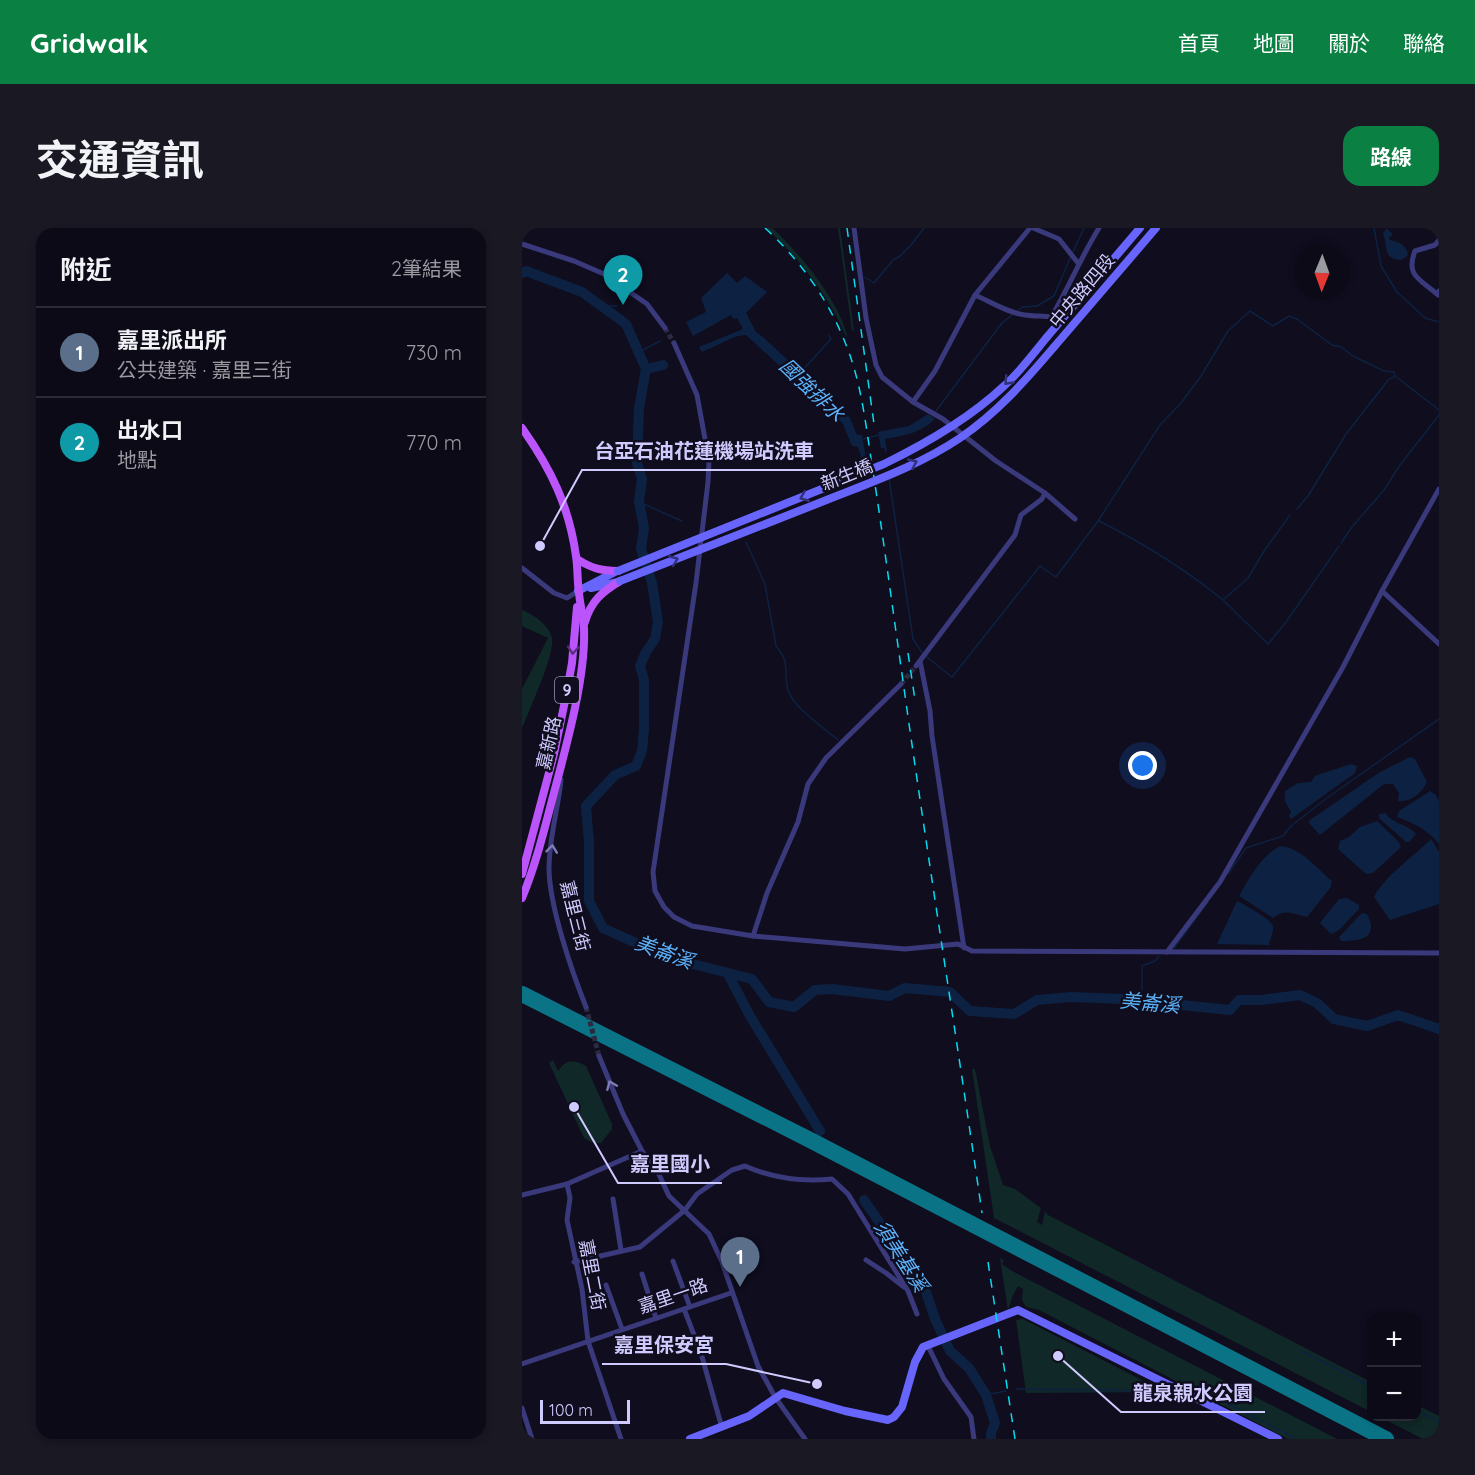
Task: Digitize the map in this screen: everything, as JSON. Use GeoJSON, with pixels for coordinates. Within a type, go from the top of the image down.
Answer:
{"type":"FeatureCollection","features":[{"type":"Feature","properties":{"kind":"main road","name":"嘉新路"},"geometry":{"type":"LineString","coordinates":[[522,428],[557,484],[569,517],[578,576],[572,663],[566,696],[554,754],[522,874]]}},
{"type":"Feature","properties":{"kind":"main road"},"geometry":{"type":"LineString","coordinates":[[577,559],[594,569],[618,571]]}},
{"type":"Feature","properties":{"kind":"main road"},"geometry":{"type":"LineString","coordinates":[[584,628],[593,601],[620,581]]}},
{"type":"Feature","properties":{"kind":"main road","name":"嘉新路"},"geometry":{"type":"LineString","coordinates":[[522,898],[542,844],[579,682],[584,628],[578,591]]}},
{"type":"Feature","properties":{"kind":"street"},"geometry":{"type":"LineString","coordinates":[[854,228],[866,318],[876,364],[882,377],[914,402],[943,419],[996,460],[1028,480],[1075,519]]}},
{"type":"Feature","properties":{"kind":"street"},"geometry":{"type":"LineString","coordinates":[[914,402],[935,370],[975,295],[1032,228],[1059,239],[1078,263]]}},
{"type":"Feature","properties":{"kind":"street"},"geometry":{"type":"LineString","coordinates":[[1052,316],[1068,289],[1078,263],[1099,228]]}},
{"type":"Feature","properties":{"kind":"street","name":"中央路四段"},"geometry":{"type":"LineString","coordinates":[[1047,337],[1140,228]]}},
{"type":"Feature","properties":{"kind":"street","name":"中央路四段"},"geometry":{"type":"LineString","coordinates":[[1054,347],[1156,228]]}},
{"type":"Feature","properties":{"kind":"street"},"geometry":{"type":"LineString","coordinates":[[1439,240],[1435,245],[1415,252],[1410,264],[1413,275],[1438,295],[1439,291]]}},
{"type":"Feature","properties":{"kind":"street"},"geometry":{"type":"LineString","coordinates":[[522,244],[574,261],[604,274],[646,304],[665,328]]}},
{"type":"Feature","properties":{"kind":"street"},"geometry":{"type":"LineString","coordinates":[[975,295],[1023,315],[1052,316],[1063,320]]}},
{"type":"Feature","properties":{"kind":"street","name":"新生橋"},"geometry":{"type":"LineString","coordinates":[[618,571],[884,464],[919,447],[967,417],[1005,386],[1047,337]]}},
{"type":"Feature","properties":{"kind":"street"},"geometry":{"type":"LineString","coordinates":[[674,343],[697,395],[709,461],[696,583],[653,872],[657,897],[679,921],[699,928],[753,936],[905,949],[958,944],[972,951],[1439,953]]}},
{"type":"Feature","properties":{"kind":"street","name":"新生橋"},"geometry":{"type":"LineString","coordinates":[[620,581],[873,481],[927,456],[958,439],[982,422],[1014,394],[1054,347]]}},
{"type":"Feature","properties":{"kind":"street"},"geometry":{"type":"LineString","coordinates":[[1167,952],[1220,882],[1343,667],[1439,489]]}},
{"type":"Feature","properties":{"kind":"street"},"geometry":{"type":"LineString","coordinates":[[964,948],[921,659],[1015,535],[1022,515],[1045,494]]}},
{"type":"Feature","properties":{"kind":"street"},"geometry":{"type":"LineString","coordinates":[[522,568],[554,593],[567,598],[618,571]]}},
{"type":"Feature","properties":{"kind":"street"},"geometry":{"type":"LineString","coordinates":[[578,591],[620,581]]}},
{"type":"Feature","properties":{"kind":"street"},"geometry":{"type":"LineString","coordinates":[[1382,591],[1439,644]]}},
{"type":"Feature","properties":{"kind":"street"},"geometry":{"type":"LineString","coordinates":[[753,936],[767,893],[798,822],[807,784],[826,758],[901,684]]}},
{"type":"Feature","properties":{"kind":"street","name":"嘉里三街"},"geometry":{"type":"LineString","coordinates":[[563,758],[549,868],[561,929],[586,1007]]}},
{"type":"Feature","properties":{"kind":"street"},"geometry":{"type":"LineString","coordinates":[[599,1056],[623,1114],[642,1150],[656,1168],[669,1196],[709,1234],[722,1262],[758,1366],[775,1397],[805,1439]]}},
{"type":"Feature","properties":{"kind":"street"},"geometry":{"type":"LineString","coordinates":[[522,1195],[567,1184],[642,1150]]}},
{"type":"Feature","properties":{"kind":"street"},"geometry":{"type":"LineString","coordinates":[[574,1262],[640,1247],[685,1210],[697,1194],[732,1170],[745,1166],[764,1174],[808,1181],[832,1179],[848,1194],[908,1291],[917,1314]]}},
{"type":"Feature","properties":{"kind":"street","name":"嘉里二街"},"geometry":{"type":"LineString","coordinates":[[567,1184],[570,1198],[567,1220],[574,1262],[582,1289],[588,1341],[621,1439]]}},
{"type":"Feature","properties":{"kind":"street"},"geometry":{"type":"LineString","coordinates":[[613,1199],[621,1250]]}},
{"type":"Feature","properties":{"kind":"street"},"geometry":{"type":"LineString","coordinates":[[866,1260],[908,1291]]}},
{"type":"Feature","properties":{"kind":"street"},"geometry":{"type":"LineString","coordinates":[[673,1261],[722,1428]]}},
{"type":"Feature","properties":{"kind":"street"},"geometry":{"type":"LineString","coordinates":[[642,1274],[656,1318]]}},
{"type":"Feature","properties":{"kind":"street"},"geometry":{"type":"LineString","coordinates":[[606,1285],[622,1329]]}},
{"type":"Feature","properties":{"kind":"street","name":"嘉里一路"},"geometry":{"type":"LineString","coordinates":[[522,1364],[731,1293]]}},
{"type":"Feature","properties":{"kind":"street"},"geometry":{"type":"LineString","coordinates":[[690,1439],[749,1416],[783,1393],[845,1411],[888,1420],[894,1417],[902,1407],[915,1362],[923,1347],[1018,1310],[1278,1439]]}},
{"type":"Feature","properties":{"kind":"street"},"geometry":{"type":"LineString","coordinates":[[932,1344],[944,1379],[971,1417],[974,1439]]}},
{"type":"Feature","properties":{"kind":"street"},"geometry":{"type":"LineString","coordinates":[[522,1408],[532,1439]]}},
{"type":"Feature","properties":{"kind":"green space"},"geometry":{"type":"Polygon","coordinates":[[[766,228],[772,228],[817,278],[836,308],[846,337],[832,307],[812,278],[766,228]]]}},
{"type":"Feature","properties":{"kind":"green space"},"geometry":{"type":"Polygon","coordinates":[[[838,228],[840,228],[854,330],[852,331],[838,228]]]}},
{"type":"Feature","properties":{"kind":"green space"},"geometry":{"type":"Polygon","coordinates":[[[522,610],[531,614],[548,629],[552,638],[552,646],[546,669],[522,728],[522,689],[548,638],[522,626],[522,610]]]}},
{"type":"Feature","properties":{"kind":"green space"},"geometry":{"type":"Polygon","coordinates":[[[553,1060],[558,1071],[570,1061],[586,1066],[612,1124],[612,1129],[601,1143],[593,1143],[584,1138],[549,1063],[553,1060]]]}},
{"type":"Feature","properties":{"kind":"green space"},"geometry":{"type":"Polygon","coordinates":[[[972,1069],[975,1069],[990,1146],[1003,1185],[1015,1189],[1041,1208],[1037,1222],[1042,1225],[1045,1211],[1048,1215],[1367,1380],[1367,1410],[994,1218],[972,1069]]]}},
{"type":"Feature","properties":{"kind":"green space"},"geometry":{"type":"Polygon","coordinates":[[[1000,1258],[1004,1260],[1002,1264],[1012,1271],[1337,1439],[1288,1439],[1039,1310],[1026,1307],[1022,1300],[1023,1289],[1018,1286],[1008,1311],[1000,1258]]]}},
{"type":"Feature","properties":{"kind":"green space"},"geometry":{"type":"Polygon","coordinates":[[[1023,1319],[1165,1392],[1026,1393],[1016,1320],[1023,1319]]]}},
{"type":"Feature","properties":{"kind":"green space"},"geometry":{"type":"Polygon","coordinates":[[[1421,1407],[1439,1416],[1439,1439],[1423,1439],[1388,1421],[1421,1421],[1421,1407]]]}},
{"type":"Feature","properties":{"kind":"water"},"geometry":{"type":"Polygon","coordinates":[[[1386,228],[1393,234],[1390,240],[1406,248],[1408,255],[1402,260],[1395,259],[1388,254],[1383,234],[1386,228]]]}},
{"type":"Feature","properties":{"kind":"water"},"geometry":{"type":"Polygon","coordinates":[[[727,273],[737,283],[745,276],[767,292],[746,313],[756,332],[850,418],[857,435],[862,435],[866,458],[862,460],[858,447],[852,446],[843,424],[746,335],[737,336],[702,352],[699,347],[743,329],[737,318],[733,319],[731,315],[693,336],[686,322],[706,312],[701,298],[727,273]]]}},
{"type":"Feature","properties":{"kind":"water"},"geometry":{"type":"Polygon","coordinates":[[[928,414],[935,419],[930,424],[911,433],[885,439],[887,451],[881,448],[878,432],[909,426],[928,414]]]}},
{"type":"Feature","properties":{"kind":"water"},"geometry":{"type":"Polygon","coordinates":[[[1410,757],[1415,759],[1427,782],[1415,796],[1398,801],[1399,793],[1393,784],[1384,784],[1320,835],[1309,823],[1310,820],[1380,772],[1410,757]]]}},
{"type":"Feature","properties":{"kind":"water"},"geometry":{"type":"Polygon","coordinates":[[[1351,764],[1357,766],[1355,773],[1291,819],[1289,816],[1291,812],[1285,801],[1285,791],[1298,783],[1311,782],[1315,776],[1351,764]]]}},
{"type":"Feature","properties":{"kind":"water"},"geometry":{"type":"Polygon","coordinates":[[[1430,791],[1439,801],[1439,844],[1430,834],[1397,817],[1399,811],[1430,791]]]}},
{"type":"Feature","properties":{"kind":"water"},"geometry":{"type":"Polygon","coordinates":[[[1385,813],[1392,820],[1416,834],[1409,842],[1406,842],[1379,818],[1379,814],[1385,813]]]}},
{"type":"Feature","properties":{"kind":"water"},"geometry":{"type":"Polygon","coordinates":[[[1377,821],[1398,841],[1401,847],[1373,873],[1366,874],[1338,849],[1340,841],[1349,837],[1360,827],[1377,821]]]}},
{"type":"Feature","properties":{"kind":"water"},"geometry":{"type":"Polygon","coordinates":[[[1431,839],[1439,852],[1439,904],[1390,920],[1374,897],[1392,874],[1431,839]]]}},
{"type":"Feature","properties":{"kind":"water"},"geometry":{"type":"Polygon","coordinates":[[[1280,846],[1295,850],[1332,881],[1331,887],[1307,917],[1285,912],[1273,918],[1239,896],[1261,862],[1280,846]]]}},
{"type":"Feature","properties":{"kind":"water"},"geometry":{"type":"Polygon","coordinates":[[[1347,898],[1359,905],[1359,909],[1339,930],[1331,934],[1320,923],[1339,899],[1347,898]]]}},
{"type":"Feature","properties":{"kind":"water"},"geometry":{"type":"Polygon","coordinates":[[[1237,901],[1271,923],[1273,930],[1269,945],[1217,944],[1237,901]]]}},
{"type":"Feature","properties":{"kind":"water"},"geometry":{"type":"Polygon","coordinates":[[[1362,913],[1367,914],[1370,933],[1362,939],[1341,941],[1339,937],[1362,913]]]}},
{"type":"Feature","properties":{"kind":"waterway"},"geometry":{"type":"LineString","coordinates":[[865,277],[874,283],[893,260],[911,245],[924,228]]}},
{"type":"Feature","properties":{"kind":"waterway","name":"國強排水"},"geometry":{"type":"LineString","coordinates":[[1073,252],[1084,228]]}},
{"type":"Feature","properties":{"kind":"waterway","name":"國強排水"},"geometry":{"type":"LineString","coordinates":[[1374,228],[1381,266],[1397,292],[1425,318],[1439,322]]}},
{"type":"Feature","properties":{"kind":"waterway","name":"國強排水"},"geometry":{"type":"LineString","coordinates":[[1017,311],[1023,307],[1037,306],[1054,296],[1071,256]]}},
{"type":"Feature","properties":{"kind":"waterway","name":"美崙溪"},"geometry":{"type":"LineString","coordinates":[[522,273],[526,271],[582,292],[626,324],[646,369],[639,408],[637,463],[642,479],[639,502],[644,528],[641,549],[652,583],[658,622],[655,639],[640,666],[644,680],[642,751],[636,766],[615,775],[586,806],[589,843],[589,901],[603,928],[669,958],[752,979],[769,1002],[794,1007],[815,990],[832,989],[889,996],[905,988],[950,992],[970,1011],[1014,1014],[1037,1000],[1071,997],[1123,999],[1230,1010],[1239,1000],[1300,995],[1317,1003],[1334,1019],[1367,1026],[1398,1015],[1439,1029]]}},
{"type":"Feature","properties":{"kind":"waterway"},"geometry":{"type":"LineString","coordinates":[[602,306],[617,306]]}},
{"type":"Feature","properties":{"kind":"waterway"},"geometry":{"type":"LineString","coordinates":[[889,478],[913,639],[923,654],[952,677],[1040,566],[1056,577],[1098,521],[1160,425],[1181,403],[1201,376],[1228,331],[1250,311],[1273,326],[1289,316],[1297,319],[1332,345],[1341,347],[1353,356],[1384,371],[1394,372],[1395,376],[1439,410]]}},
{"type":"Feature","properties":{"kind":"waterway","name":"國強排水"},"geometry":{"type":"LineString","coordinates":[[936,411],[1002,323],[1013,314]]}},
{"type":"Feature","properties":{"kind":"waterway"},"geometry":{"type":"LineString","coordinates":[[800,373],[831,339],[829,335]]}},
{"type":"Feature","properties":{"kind":"waterway"},"geometry":{"type":"LineString","coordinates":[[639,352],[660,341]]}},
{"type":"Feature","properties":{"kind":"waterway","name":"國強排水"},"geometry":{"type":"LineString","coordinates":[[646,369],[663,365]]}},
{"type":"Feature","properties":{"kind":"waterway"},"geometry":{"type":"LineString","coordinates":[[1297,509],[1308,496],[1346,434],[1389,379],[1394,377]]}},
{"type":"Feature","properties":{"kind":"waterway"},"geometry":{"type":"LineString","coordinates":[[1341,543],[1384,490],[1400,465],[1439,415]]}},
{"type":"Feature","properties":{"kind":"waterway","name":"國強排水"},"geometry":{"type":"LineString","coordinates":[[863,439],[879,435]]}},
{"type":"Feature","properties":{"kind":"waterway"},"geometry":{"type":"LineString","coordinates":[[639,502],[682,521]]}},
{"type":"Feature","properties":{"kind":"waterway"},"geometry":{"type":"LineString","coordinates":[[1099,521],[1163,557],[1223,600],[1248,578],[1290,515]]}},
{"type":"Feature","properties":{"kind":"waterway"},"geometry":{"type":"LineString","coordinates":[[746,542],[765,584],[776,646],[784,657],[788,690],[796,703],[838,740]]}},
{"type":"Feature","properties":{"kind":"waterway"},"geometry":{"type":"LineString","coordinates":[[1224,601],[1268,644],[1339,546]]}},
{"type":"Feature","properties":{"kind":"waterway"},"geometry":{"type":"LineString","coordinates":[[1228,874],[1246,848],[1283,836],[1291,826],[1327,798],[1439,719]]}},
{"type":"Feature","properties":{"kind":"waterway"},"geometry":{"type":"LineString","coordinates":[[1174,948],[1208,902]]}},
{"type":"Feature","properties":{"kind":"waterway"},"geometry":{"type":"LineString","coordinates":[[1142,1001],[1142,966],[1155,961],[1159,956]]}},
{"type":"Feature","properties":{"kind":"waterway","name":"須美基溪"},"geometry":{"type":"LineString","coordinates":[[728,974],[750,1016],[820,1131]]}},
{"type":"Feature","properties":{"kind":"waterway","name":"須美基溪"},"geometry":{"type":"LineString","coordinates":[[864,1200],[924,1286],[935,1319],[950,1351],[969,1368],[986,1395],[995,1423],[991,1439]]}},
{"type":"Feature","properties":{"kind":"waterway"},"geometry":{"type":"LineString","coordinates":[[1301,1351],[1367,1384]]}},
{"type":"Feature","properties":{"kind":"waterway"},"geometry":{"type":"LineString","coordinates":[[1016,1389],[1171,1391]]}},
{"type":"Feature","properties":{"kind":"waterway"},"geometry":{"type":"LineString","coordinates":[[1201,1390],[1297,1439]]}},
{"type":"Feature","properties":{"kind":"waterway"},"geometry":{"type":"LineString","coordinates":[[986,1395],[1006,1391]]}},
{"type":"Feature","properties":{"kind":"waterway"},"geometry":{"type":"LineString","coordinates":[[1421,1413],[1439,1422]]}},
{"type":"Feature","properties":{"kind":"taxiway"},"geometry":{"type":"LineString","coordinates":[[522,994],[812,1141],[1386,1439]]}},
{"type":"Feature","properties":{"kind":"tunnel"},"geometry":{"type":"LineString","coordinates":[[665,328],[674,343]]}},
{"type":"Feature","properties":{"kind":"tunnel"},"geometry":{"type":"LineString","coordinates":[[901,684],[916,666]]}},
{"type":"Feature","properties":{"kind":"tunnel"},"geometry":{"type":"LineString","coordinates":[[586,1007],[599,1056]]}},
{"type":"Feature","properties":{"kind":"railway"},"geometry":{"type":"LineString","coordinates":[[765,228],[791,254],[824,299],[848,350],[860,393],[982,1213]]}},
{"type":"Feature","properties":{"kind":"railway"},"geometry":{"type":"LineString","coordinates":[[847,228],[874,424]]}},
{"type":"Feature","properties":{"kind":"railway"},"geometry":{"type":"LineString","coordinates":[[908,653],[915,700]]}},
{"type":"Feature","properties":{"kind":"railway"},"geometry":{"type":"LineString","coordinates":[[988,1262],[1015,1439]]}},
{"type":"Feature","properties":{"kind":"place","name":"出水口"},"geometry":{"type":"Point","coordinates":[623,305]}},
{"type":"Feature","properties":{"kind":"place","name":"台亞石油花蓮機場站洗車"},"geometry":{"type":"Point","coordinates":[540,546]}},
{"type":"Feature","properties":{"kind":"place","name":"嘉里國小"},"geometry":{"type":"Point","coordinates":[574,1107]}},
{"type":"Feature","properties":{"kind":"place","name":"嘉里派出所"},"geometry":{"type":"Point","coordinates":[740,1287]}},
{"type":"Feature","properties":{"kind":"place","name":"龍泉親水公園"},"geometry":{"type":"Point","coordinates":[1058,1356]}},
{"type":"Feature","properties":{"kind":"place","name":"嘉里保安宮"},"geometry":{"type":"Point","coordinates":[817,1384]}}]}
